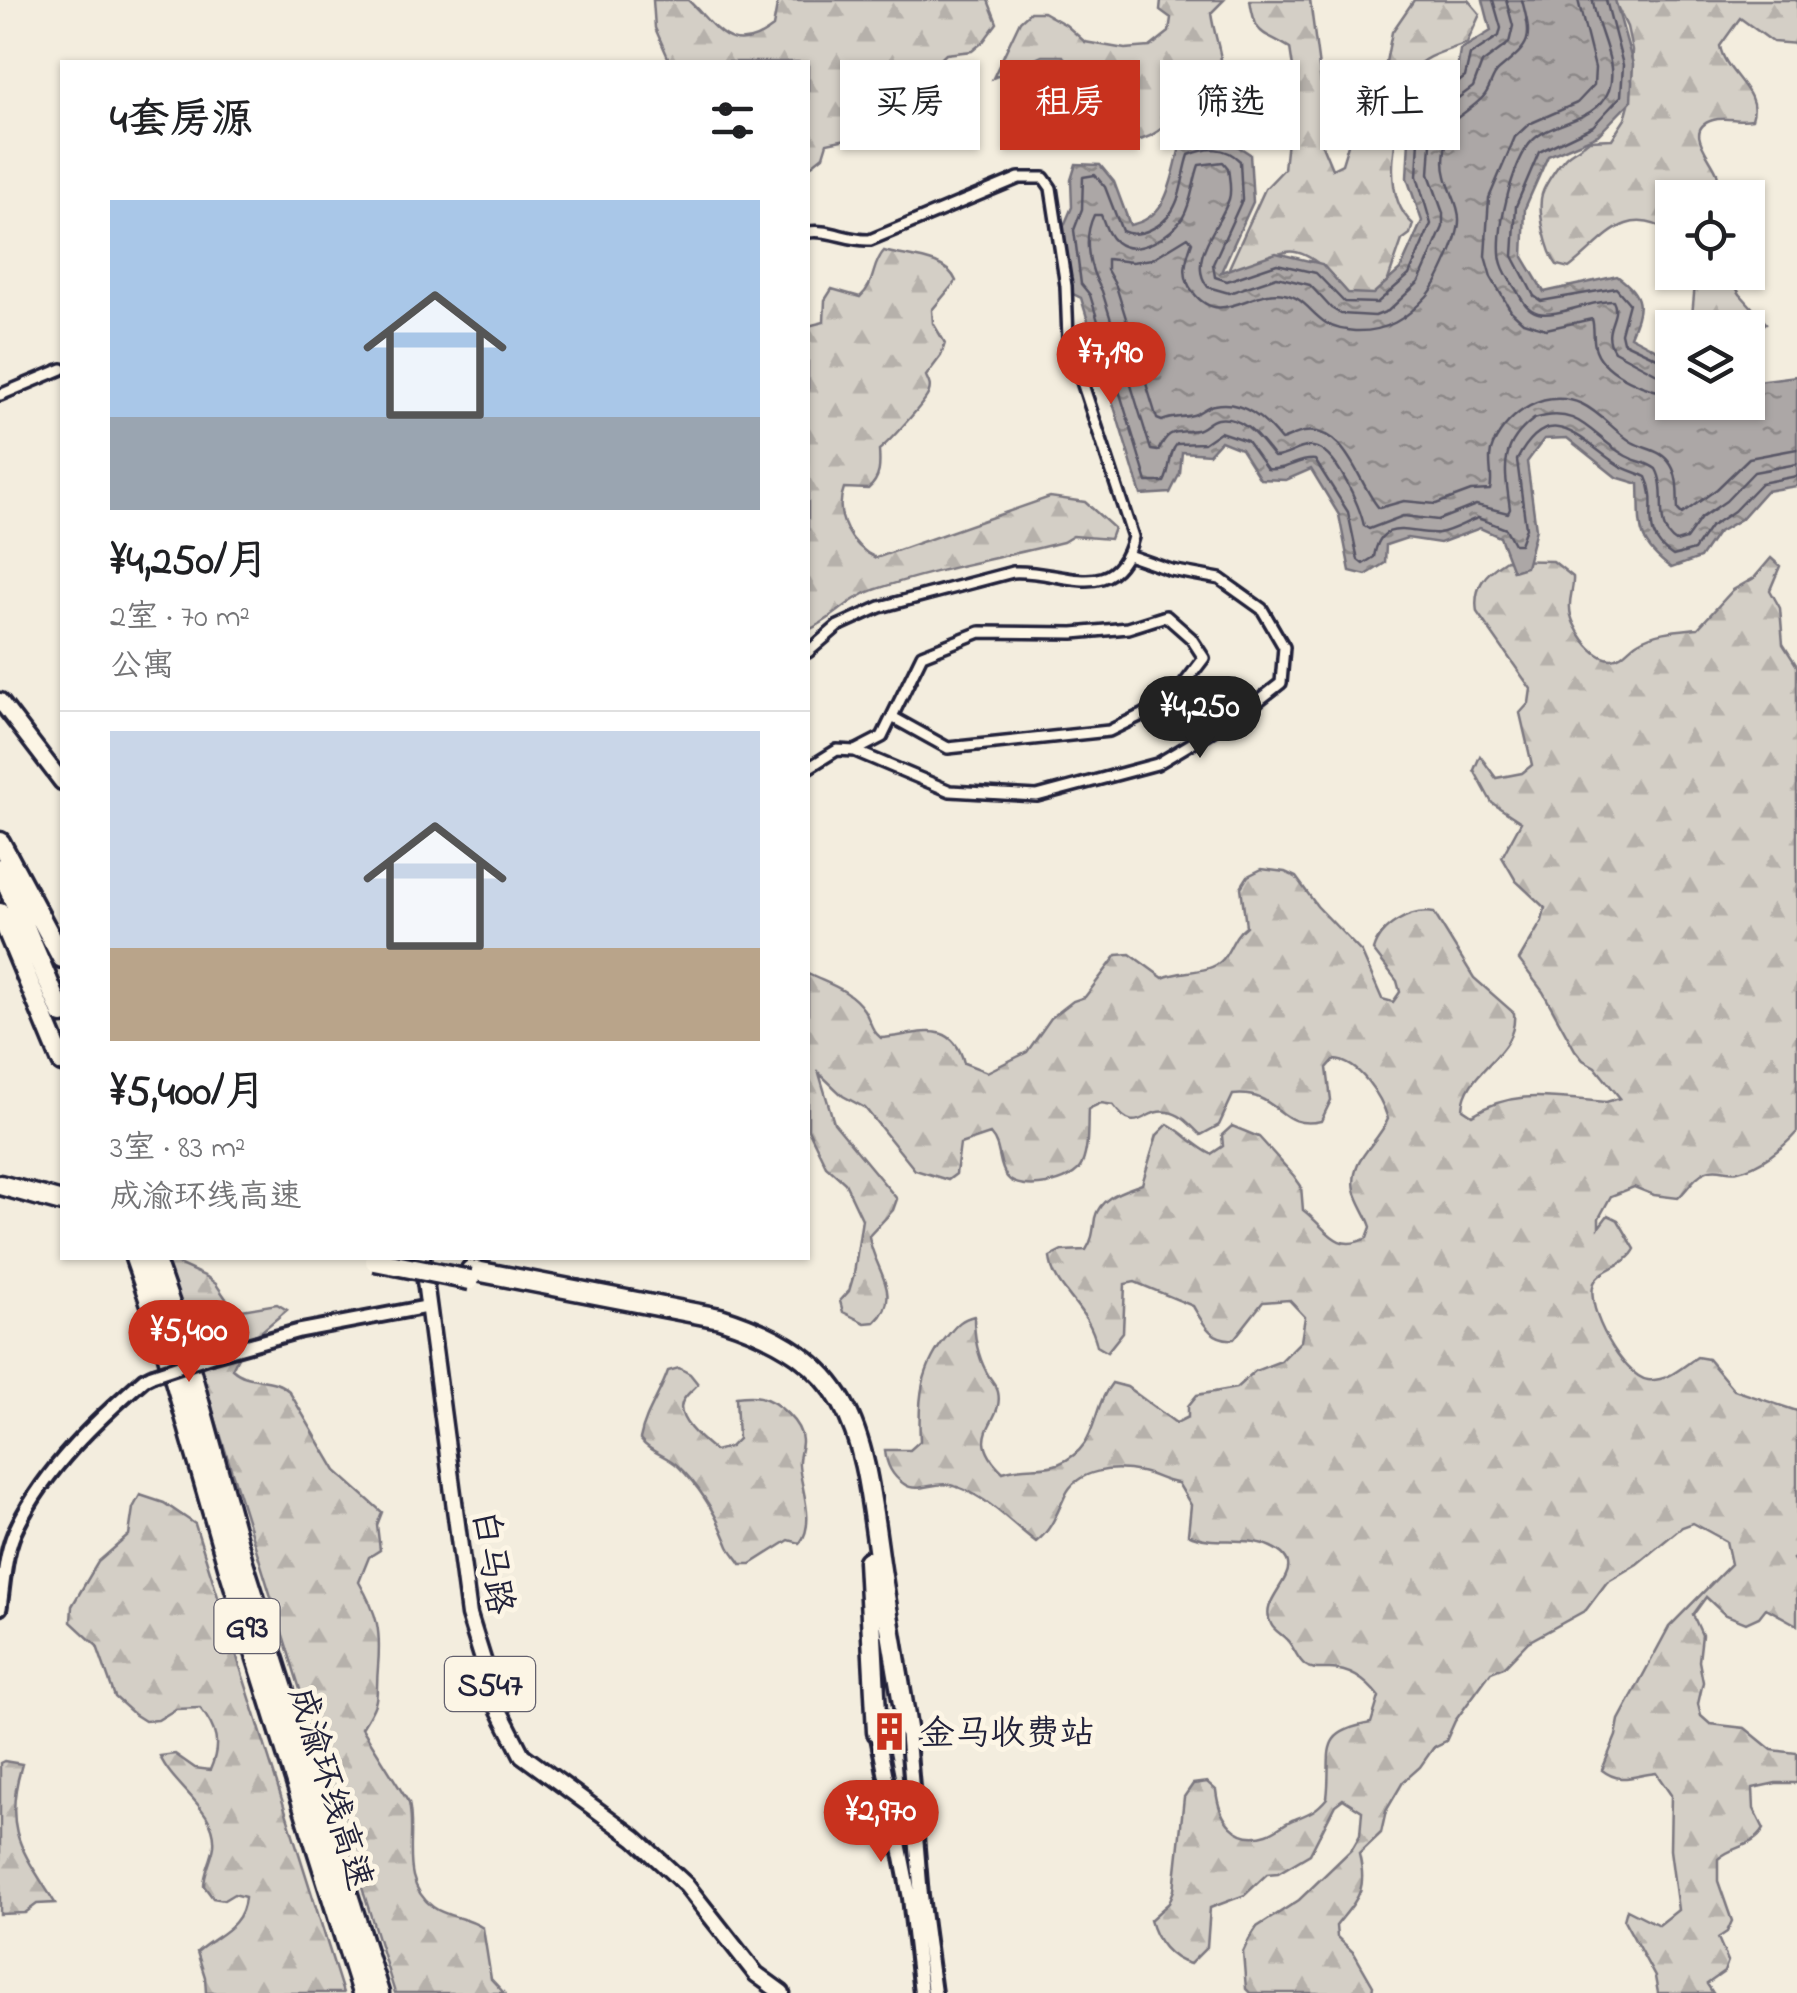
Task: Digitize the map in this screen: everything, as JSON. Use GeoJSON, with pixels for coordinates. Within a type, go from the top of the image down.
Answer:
{"type":"FeatureCollection","features":[{"type":"Feature","properties":{"kind":"highway"},"geometry":{"type":"LineString","coordinates":[[0,842],[60,954]]}},
{"type":"Feature","properties":{"kind":"highway"},"geometry":{"type":"LineString","coordinates":[[0,868],[60,1009]]}},
{"type":"Feature","properties":{"kind":"highway"},"geometry":{"type":"LineString","coordinates":[[0,913],[60,1057]]}},
{"type":"Feature","properties":{"kind":"highway"},"geometry":{"type":"LineString","coordinates":[[0,1185],[60,1202]]}},
{"type":"Feature","properties":{"kind":"highway","name":"成渝环线高速"},"geometry":{"type":"LineString","coordinates":[[136,1260],[362,1993]]}},
{"type":"Feature","properties":{"kind":"highway","name":"成渝环线高速"},"geometry":{"type":"LineString","coordinates":[[155,1260],[181,1336],[243,1562],[379,1993]]}},
{"type":"Feature","properties":{"kind":"highway"},"geometry":{"type":"LineString","coordinates":[[372,1260],[720,1318],[759,1330],[794,1350],[823,1374],[845,1404],[864,1452],[908,1728]]}},
{"type":"Feature","properties":{"kind":"highway"},"geometry":{"type":"LineString","coordinates":[[418,1260],[470,1275],[717,1328],[754,1340],[814,1381],[837,1412],[860,1492],[870,1577],[876,1732]]}},
{"type":"Feature","properties":{"kind":"main road"},"geometry":{"type":"LineString","coordinates":[[0,702],[60,779]]}},
{"type":"Feature","properties":{"kind":"main road","name":"白马路"},"geometry":{"type":"LineString","coordinates":[[422,1260],[469,1615],[498,1708],[522,1755],[634,1838],[686,1885],[756,1974],[782,1993]]}},
{"type":"Feature","properties":{"kind":"main road"},"geometry":{"type":"LineString","coordinates":[[908,1728],[921,1896],[934,1993]]}},
{"type":"Feature","properties":{"kind":"main road"},"geometry":{"type":"LineString","coordinates":[[876,1732],[910,1898],[921,1993]]}},
{"type":"Feature","properties":{"kind":"street"},"geometry":{"type":"LineString","coordinates":[[810,232],[834,232],[854,240],[870,240],[1019,178],[1044,178],[1051,188],[1066,286],[1068,339],[1133,537],[1128,555],[1116,571],[1101,579],[1063,579],[1036,570],[1013,572],[880,607],[838,626],[810,650]]}},
{"type":"Feature","properties":{"kind":"street"},"geometry":{"type":"LineString","coordinates":[[0,394],[60,370]]}},
{"type":"Feature","properties":{"kind":"street"},"geometry":{"type":"LineString","coordinates":[[810,767],[838,750],[856,751],[950,791],[1037,796],[1157,764],[1244,712],[1281,683],[1284,647],[1262,609],[1220,579],[1171,570],[1128,555]]}},
{"type":"Feature","properties":{"kind":"street"},"geometry":{"type":"LineString","coordinates":[[856,751],[882,737],[922,655],[980,632],[1073,633],[1128,628],[1166,616],[1191,638],[1204,658],[1172,700],[1109,730],[948,748],[892,717]]}},
{"type":"Feature","properties":{"kind":"street"},"geometry":{"type":"LineString","coordinates":[[0,1608],[9,1548],[35,1497],[78,1439],[144,1379],[299,1331],[426,1307]]}},
{"type":"Feature","properties":{"kind":"green space"},"geometry":{"type":"Polygon","coordinates":[[[653,0],[688,0],[716,29],[735,40],[758,36],[773,27],[778,0],[988,0],[997,23],[972,51],[946,54],[940,60],[840,60],[840,140],[827,143],[823,156],[810,166],[810,60],[669,60],[655,28],[653,0]]]}},
{"type":"Feature","properties":{"kind":"green space"},"geometry":{"type":"Polygon","coordinates":[[[1161,0],[1224,0],[1211,13],[1221,60],[1160,60],[1160,129],[1140,140],[1140,60],[1065,60],[1063,56],[1042,56],[1033,60],[1002,60],[1020,21],[1030,12],[1043,12],[1085,42],[1125,49],[1150,47],[1169,32],[1171,18],[1160,10],[1161,0]]]}},
{"type":"Feature","properties":{"kind":"green space"},"geometry":{"type":"Polygon","coordinates":[[[1250,0],[1310,0],[1320,75],[1320,150],[1324,150],[1332,169],[1342,164],[1346,150],[1395,150],[1397,198],[1413,224],[1410,234],[1402,240],[1385,289],[1362,310],[1318,263],[1297,252],[1273,256],[1235,278],[1229,268],[1265,189],[1284,169],[1286,150],[1300,150],[1300,60],[1292,60],[1290,48],[1267,35],[1255,21],[1250,0]]]}},
{"type":"Feature","properties":{"kind":"green space"},"geometry":{"type":"Polygon","coordinates":[[[1414,0],[1468,0],[1480,14],[1467,43],[1425,60],[1386,60],[1392,32],[1414,0]]]}},
{"type":"Feature","properties":{"kind":"green space"},"geometry":{"type":"Polygon","coordinates":[[[1614,0],[1797,0],[1797,44],[1773,42],[1740,18],[1720,46],[1748,91],[1754,109],[1752,119],[1718,119],[1704,124],[1700,130],[1699,137],[1718,180],[1655,180],[1655,225],[1628,224],[1604,237],[1569,268],[1557,265],[1542,221],[1542,194],[1569,154],[1589,140],[1612,139],[1625,119],[1632,50],[1627,27],[1614,0]]]}},
{"type":"Feature","properties":{"kind":"green space"},"geometry":{"type":"Polygon","coordinates":[[[884,251],[925,260],[944,267],[956,281],[932,310],[933,323],[945,343],[941,356],[926,376],[930,388],[927,397],[879,450],[879,471],[872,485],[868,489],[844,488],[843,519],[859,546],[876,558],[1050,497],[1085,502],[1114,528],[1110,539],[1073,536],[1063,542],[874,590],[810,629],[810,326],[824,322],[825,300],[832,289],[860,297],[869,286],[884,251]]]}},
{"type":"Feature","properties":{"kind":"green space"},"geometry":{"type":"Polygon","coordinates":[[[1694,290],[1738,290],[1754,310],[1693,310],[1694,290]]]}},
{"type":"Feature","properties":{"kind":"green space"},"geometry":{"type":"Polygon","coordinates":[[[1771,558],[1780,566],[1770,590],[1780,608],[1783,644],[1797,666],[1797,1132],[1778,1150],[1746,1169],[1703,1173],[1678,1198],[1634,1187],[1611,1196],[1599,1218],[1599,1227],[1608,1215],[1618,1220],[1635,1249],[1597,1278],[1592,1294],[1608,1340],[1638,1376],[1662,1379],[1697,1357],[1708,1359],[1734,1390],[1797,1411],[1797,1556],[1793,1559],[1797,1565],[1797,1625],[1766,1608],[1746,1623],[1724,1614],[1706,1597],[1693,1615],[1702,1635],[1699,1661],[1703,1682],[1698,1704],[1701,1716],[1710,1724],[1745,1728],[1772,1750],[1797,1753],[1797,1783],[1753,1788],[1754,1809],[1764,1829],[1754,1840],[1718,1859],[1718,1881],[1732,1921],[1727,1932],[1718,1938],[1728,1961],[1724,1972],[1707,1984],[1713,1993],[1658,1993],[1655,1977],[1624,1920],[1627,1909],[1659,1925],[1678,1910],[1670,1850],[1671,1795],[1656,1773],[1622,1778],[1602,1770],[1619,1720],[1669,1627],[1731,1564],[1726,1541],[1693,1523],[1682,1527],[1637,1564],[1607,1582],[1586,1610],[1528,1642],[1504,1667],[1491,1672],[1455,1721],[1446,1741],[1434,1747],[1403,1782],[1386,1811],[1381,1833],[1359,1854],[1359,1893],[1336,1926],[1337,1937],[1354,1953],[1373,1986],[1372,1993],[1250,1993],[1246,1989],[1243,1952],[1249,1939],[1257,1927],[1299,1900],[1352,1849],[1360,1835],[1362,1811],[1343,1799],[1335,1805],[1310,1854],[1278,1873],[1267,1874],[1245,1895],[1210,1908],[1207,1947],[1190,1964],[1164,1948],[1150,1920],[1169,1903],[1174,1890],[1184,1797],[1193,1784],[1207,1782],[1216,1790],[1225,1819],[1246,1835],[1267,1834],[1309,1813],[1327,1798],[1330,1747],[1334,1739],[1341,1732],[1371,1723],[1379,1697],[1350,1673],[1308,1667],[1272,1626],[1268,1613],[1287,1573],[1284,1555],[1261,1543],[1188,1534],[1191,1505],[1178,1483],[1130,1470],[1097,1472],[1078,1480],[1050,1527],[1036,1542],[985,1501],[963,1489],[944,1484],[915,1488],[904,1484],[890,1469],[885,1450],[910,1450],[920,1441],[921,1397],[932,1359],[955,1327],[974,1316],[980,1358],[998,1392],[999,1403],[985,1438],[986,1447],[1003,1472],[1052,1466],[1071,1457],[1087,1439],[1112,1383],[1127,1387],[1176,1423],[1188,1417],[1188,1406],[1197,1395],[1236,1388],[1255,1371],[1281,1361],[1301,1341],[1305,1317],[1289,1300],[1263,1302],[1234,1339],[1226,1339],[1209,1330],[1193,1306],[1135,1282],[1125,1284],[1123,1332],[1107,1352],[1097,1346],[1087,1320],[1057,1279],[1050,1257],[1062,1251],[1086,1250],[1102,1204],[1142,1184],[1157,1135],[1168,1124],[1211,1154],[1223,1146],[1222,1135],[1232,1126],[1259,1137],[1294,1176],[1301,1186],[1303,1210],[1325,1231],[1347,1243],[1367,1238],[1371,1227],[1356,1195],[1354,1179],[1360,1161],[1388,1119],[1385,1110],[1360,1073],[1334,1060],[1327,1068],[1331,1100],[1321,1121],[1295,1120],[1260,1098],[1233,1095],[1219,1125],[1201,1135],[1173,1113],[1159,1112],[1135,1121],[1113,1105],[1101,1103],[1088,1109],[1087,1144],[1077,1171],[1059,1181],[1023,1185],[1007,1177],[990,1134],[960,1144],[956,1174],[948,1180],[915,1170],[865,1108],[843,1096],[819,1073],[834,1123],[897,1199],[893,1210],[869,1236],[887,1301],[875,1322],[865,1323],[843,1312],[840,1301],[849,1291],[854,1274],[862,1219],[845,1183],[826,1166],[810,1133],[810,975],[852,997],[881,1038],[942,1034],[958,1048],[964,1063],[987,1072],[1027,1052],[1051,1018],[1085,997],[1117,955],[1130,954],[1163,978],[1217,964],[1246,926],[1241,887],[1248,876],[1262,869],[1285,872],[1296,877],[1317,906],[1362,953],[1382,999],[1393,1002],[1400,992],[1397,981],[1373,950],[1377,941],[1397,921],[1425,912],[1434,913],[1474,978],[1514,1013],[1508,1041],[1472,1083],[1463,1109],[1472,1115],[1488,1106],[1520,1098],[1606,1102],[1620,1098],[1575,1050],[1543,992],[1519,960],[1542,921],[1545,908],[1516,881],[1502,857],[1521,822],[1492,803],[1474,770],[1480,756],[1496,778],[1522,773],[1532,765],[1520,713],[1529,703],[1531,689],[1477,612],[1479,588],[1492,570],[1506,560],[1553,561],[1573,577],[1570,608],[1578,632],[1597,654],[1612,659],[1652,635],[1698,628],[1733,590],[1754,578],[1771,558]]]}},
{"type":"Feature","properties":{"kind":"green space"},"geometry":{"type":"Polygon","coordinates":[[[166,1260],[207,1277],[231,1306],[242,1310],[277,1304],[287,1310],[243,1347],[232,1369],[289,1391],[336,1471],[382,1512],[377,1525],[380,1550],[369,1557],[359,1582],[377,1623],[379,1643],[376,1698],[362,1728],[409,1803],[412,1872],[422,1897],[433,1907],[483,1928],[491,1979],[504,1993],[395,1993],[166,1260]]]}},
{"type":"Feature","properties":{"kind":"green space"},"geometry":{"type":"Polygon","coordinates":[[[679,1368],[698,1384],[683,1400],[683,1416],[715,1451],[730,1447],[738,1439],[736,1397],[767,1399],[793,1420],[801,1434],[799,1465],[807,1515],[800,1543],[789,1540],[751,1564],[741,1564],[694,1484],[678,1466],[640,1439],[668,1371],[679,1368]]]}},
{"type":"Feature","properties":{"kind":"green space"},"geometry":{"type":"Polygon","coordinates":[[[140,1495],[164,1503],[195,1524],[343,1993],[206,1993],[197,1952],[234,1923],[245,1897],[234,1894],[224,1900],[213,1898],[204,1886],[214,1846],[209,1821],[160,1756],[175,1754],[195,1768],[210,1770],[216,1745],[214,1730],[200,1708],[176,1709],[158,1720],[145,1721],[134,1714],[115,1697],[97,1646],[71,1622],[72,1606],[98,1562],[129,1535],[133,1508],[140,1495]]]}},
{"type":"Feature","properties":{"kind":"green space"},"geometry":{"type":"Polygon","coordinates":[[[0,1763],[22,1764],[16,1787],[15,1823],[25,1853],[55,1903],[37,1904],[25,1913],[0,1914],[0,1763]]]}},
{"type":"Feature","properties":{"kind":"water"},"geometry":{"type":"Polygon","coordinates":[[[1483,0],[1615,0],[1633,64],[1631,101],[1598,135],[1548,156],[1525,208],[1523,257],[1544,292],[1617,276],[1633,290],[1639,310],[1630,336],[1655,349],[1655,420],[1765,420],[1765,380],[1797,376],[1797,486],[1766,491],[1741,519],[1717,533],[1700,558],[1671,568],[1645,540],[1640,522],[1639,484],[1616,477],[1567,438],[1544,439],[1527,462],[1536,529],[1526,567],[1513,571],[1500,537],[1480,528],[1440,543],[1407,538],[1386,545],[1385,563],[1366,575],[1350,571],[1339,515],[1311,469],[1286,480],[1260,479],[1241,449],[1221,441],[1209,454],[1182,452],[1180,473],[1170,493],[1141,495],[1081,298],[1071,293],[1063,228],[1072,207],[1071,180],[1076,164],[1100,165],[1114,182],[1130,225],[1143,221],[1161,206],[1179,150],[1243,150],[1250,154],[1253,202],[1221,272],[1276,253],[1322,264],[1348,293],[1373,294],[1400,270],[1422,221],[1407,178],[1408,150],[1460,150],[1460,50],[1491,31],[1483,0]]]}},
{"type":"Feature","properties":{"kind":"place","name":"金马收费站"},"geometry":{"type":"Point","coordinates":[890,1732]}}]}
